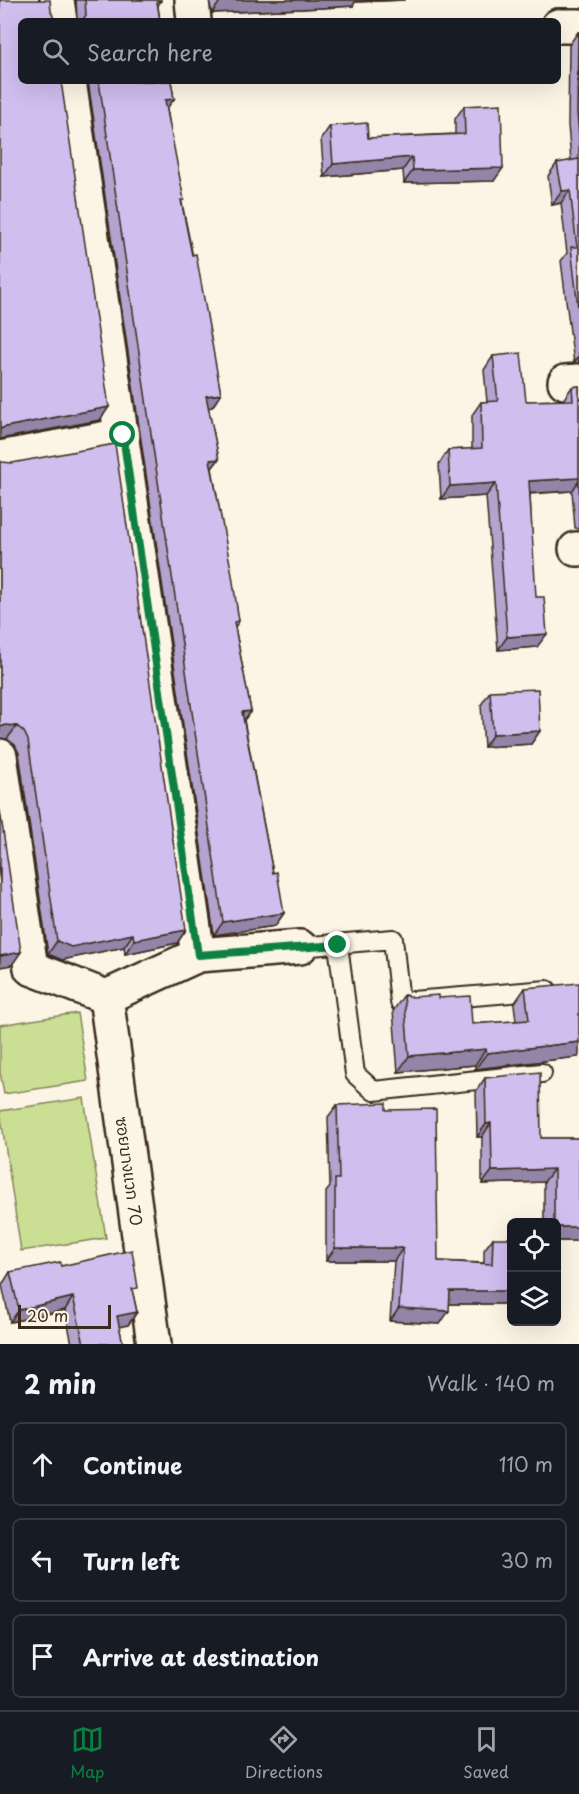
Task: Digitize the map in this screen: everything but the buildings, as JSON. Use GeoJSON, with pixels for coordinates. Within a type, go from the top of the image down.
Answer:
{"type":"FeatureCollection","features":[{"type":"Feature","properties":{"kind":"street"},"geometry":{"type":"LineString","coordinates":[[57,0],[60,18]]}},
{"type":"Feature","properties":{"kind":"street"},"geometry":{"type":"LineString","coordinates":[[192,0],[194,18]]}},
{"type":"Feature","properties":{"kind":"street"},"geometry":{"type":"LineString","coordinates":[[561,26],[579,26]]}},
{"type":"Feature","properties":{"kind":"street"},"geometry":{"type":"LineString","coordinates":[[69,84],[198,955]]}},
{"type":"Feature","properties":{"kind":"street"},"geometry":{"type":"LineString","coordinates":[[0,458],[123,435]]}},
{"type":"Feature","properties":{"kind":"street"},"geometry":{"type":"LineString","coordinates":[[0,756],[31,968],[106,997],[198,955],[300,947]]}},
{"type":"Feature","properties":{"kind":"street","name":"ซอยบางแวก 70"},"geometry":{"type":"LineString","coordinates":[[106,997],[153,1335]]}},
{"type":"Feature","properties":{"kind":"lane"},"geometry":{"type":"LineString","coordinates":[[300,947],[393,939],[400,1002],[567,988]]}},
{"type":"Feature","properties":{"kind":"lane"},"geometry":{"type":"LineString","coordinates":[[338,945],[355,1074],[374,1091],[542,1073]]}},
{"type":"Feature","properties":{"kind":"green space"},"geometry":{"type":"Polygon","coordinates":[[[77,1013],[88,1081],[4,1094],[0,1072],[0,1025],[77,1013]]]}},
{"type":"Feature","properties":{"kind":"green space"},"geometry":{"type":"Polygon","coordinates":[[[84,1098],[106,1238],[21,1251],[0,1111],[84,1098]]]}},
{"type":"Feature","properties":{"kind":"route"},"geometry":{"type":"LineString","coordinates":[[123,435],[198,955],[338,945]]}}]}
